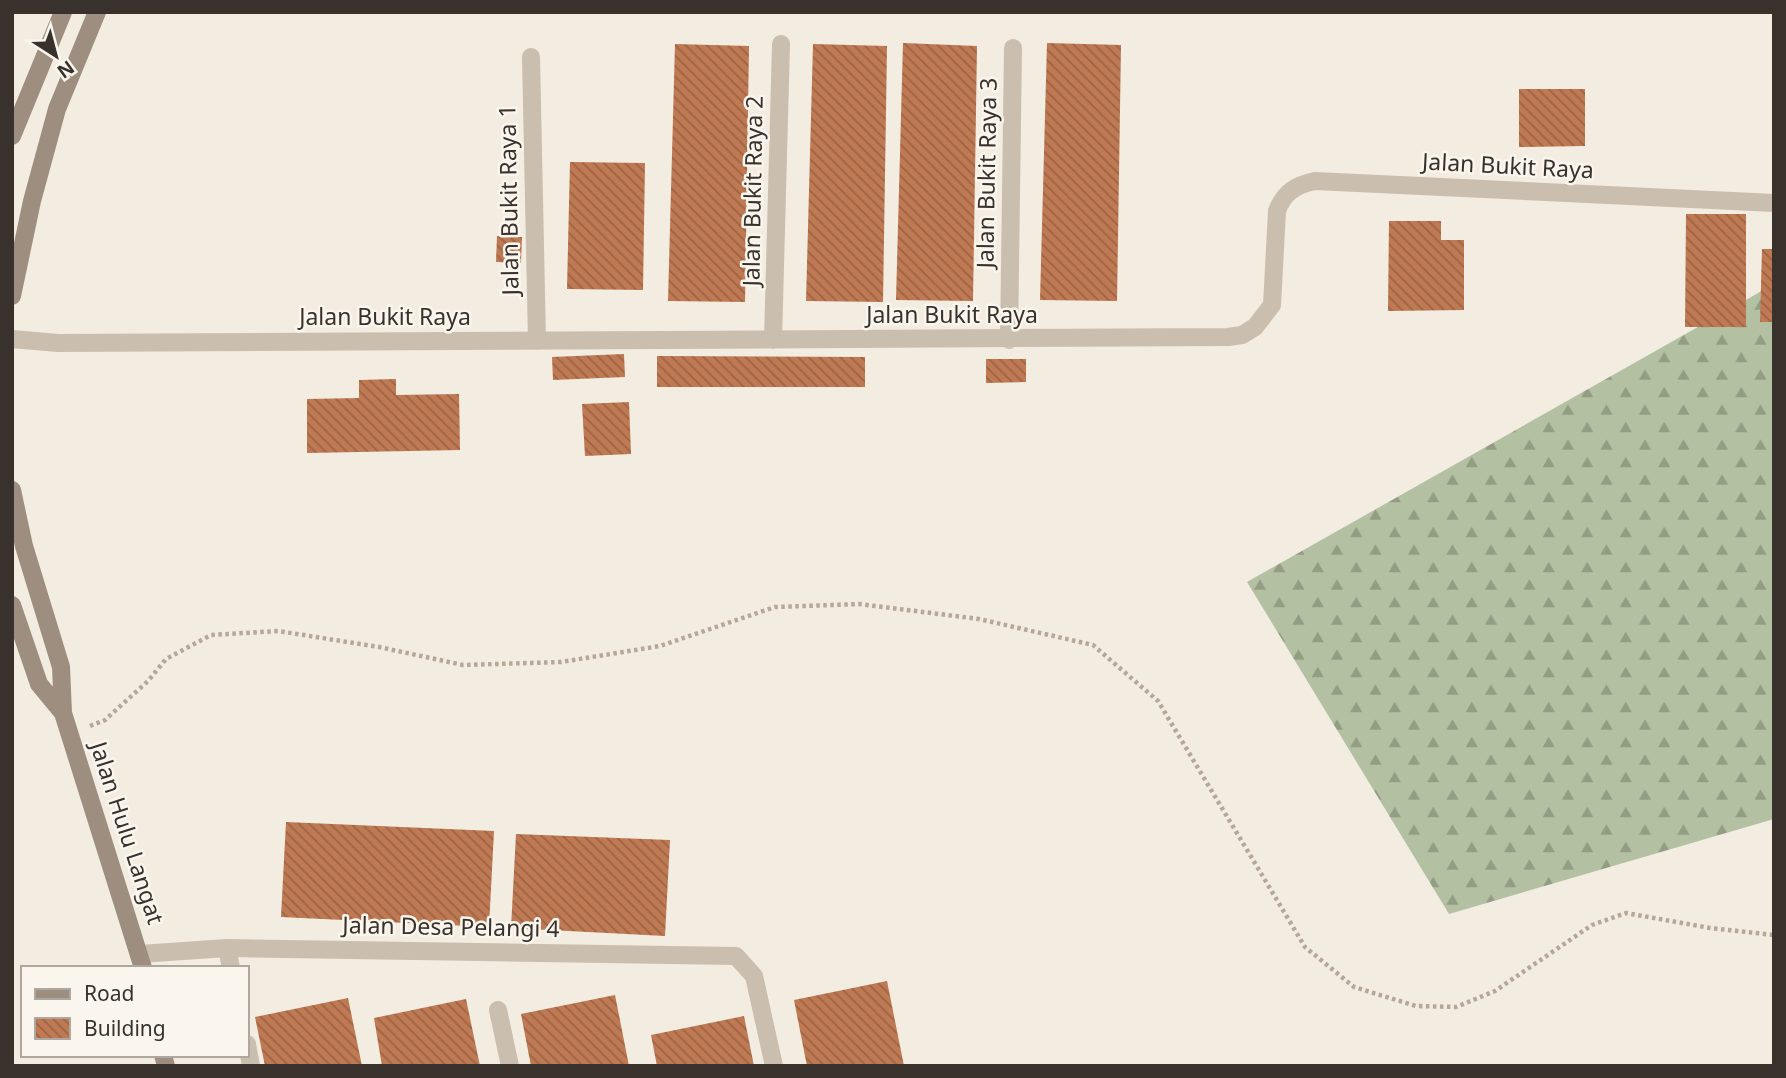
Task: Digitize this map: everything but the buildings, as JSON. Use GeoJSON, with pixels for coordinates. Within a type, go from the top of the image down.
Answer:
{"type":"FeatureCollection","features":[{"type":"Feature","properties":{"kind":"main road"},"geometry":{"type":"LineString","coordinates":[[12,136],[62,12]]}},
{"type":"Feature","properties":{"kind":"main road"},"geometry":{"type":"LineString","coordinates":[[12,296],[32,201],[57,109],[97,12]]}},
{"type":"Feature","properties":{"kind":"main road","name":"Jalan Hulu Langat"},"geometry":{"type":"LineString","coordinates":[[12,490],[24,546],[61,667],[63,713],[141,961]]}},
{"type":"Feature","properties":{"kind":"main road","name":"Jalan Hulu Langat"},"geometry":{"type":"LineString","coordinates":[[12,605],[39,684],[63,713]]}},
{"type":"Feature","properties":{"kind":"street","name":"Jalan Bukit Raya 2"},"geometry":{"type":"LineString","coordinates":[[774,340],[781,44]]}},
{"type":"Feature","properties":{"kind":"street","name":"Jalan Bukit Raya 3"},"geometry":{"type":"LineString","coordinates":[[1009,340],[1013,48]]}},
{"type":"Feature","properties":{"kind":"street","name":"Jalan Bukit Raya 1"},"geometry":{"type":"LineString","coordinates":[[530,57],[537,341]]}},
{"type":"Feature","properties":{"kind":"street","name":"Jalan Bukit Raya"},"geometry":{"type":"LineString","coordinates":[[12,339],[58,343],[1228,337],[1242,335],[1255,327],[1272,305],[1277,211],[1281,200],[1290,190],[1301,184],[1315,181],[1774,203]]}},
{"type":"Feature","properties":{"kind":"street","name":"Jalan Desa Pelangi 4"},"geometry":{"type":"LineString","coordinates":[[141,961],[227,948],[736,957],[754,976],[774,1066]]}},
{"type":"Feature","properties":{"kind":"street"},"geometry":{"type":"LineString","coordinates":[[227,948],[231,966]]}},
{"type":"Feature","properties":{"kind":"street"},"geometry":{"type":"LineString","coordinates":[[498,1010],[510,1066]]}},
{"type":"Feature","properties":{"kind":"path"},"geometry":{"type":"LineString","coordinates":[[69,734],[105,720],[148,681],[166,659],[211,635],[278,631],[379,647],[463,665],[561,663],[660,646],[775,607],[859,604],[979,619],[1093,645],[1158,701],[1305,947],[1354,987],[1416,1006],[1456,1007],[1495,991],[1592,925],[1626,913],[1710,928],[1774,935]]}},
{"type":"Feature","properties":{"kind":"green space"},"geometry":{"type":"Polygon","coordinates":[[[1774,284],[1774,819],[1449,914],[1247,582],[1774,284]]]}}]}
